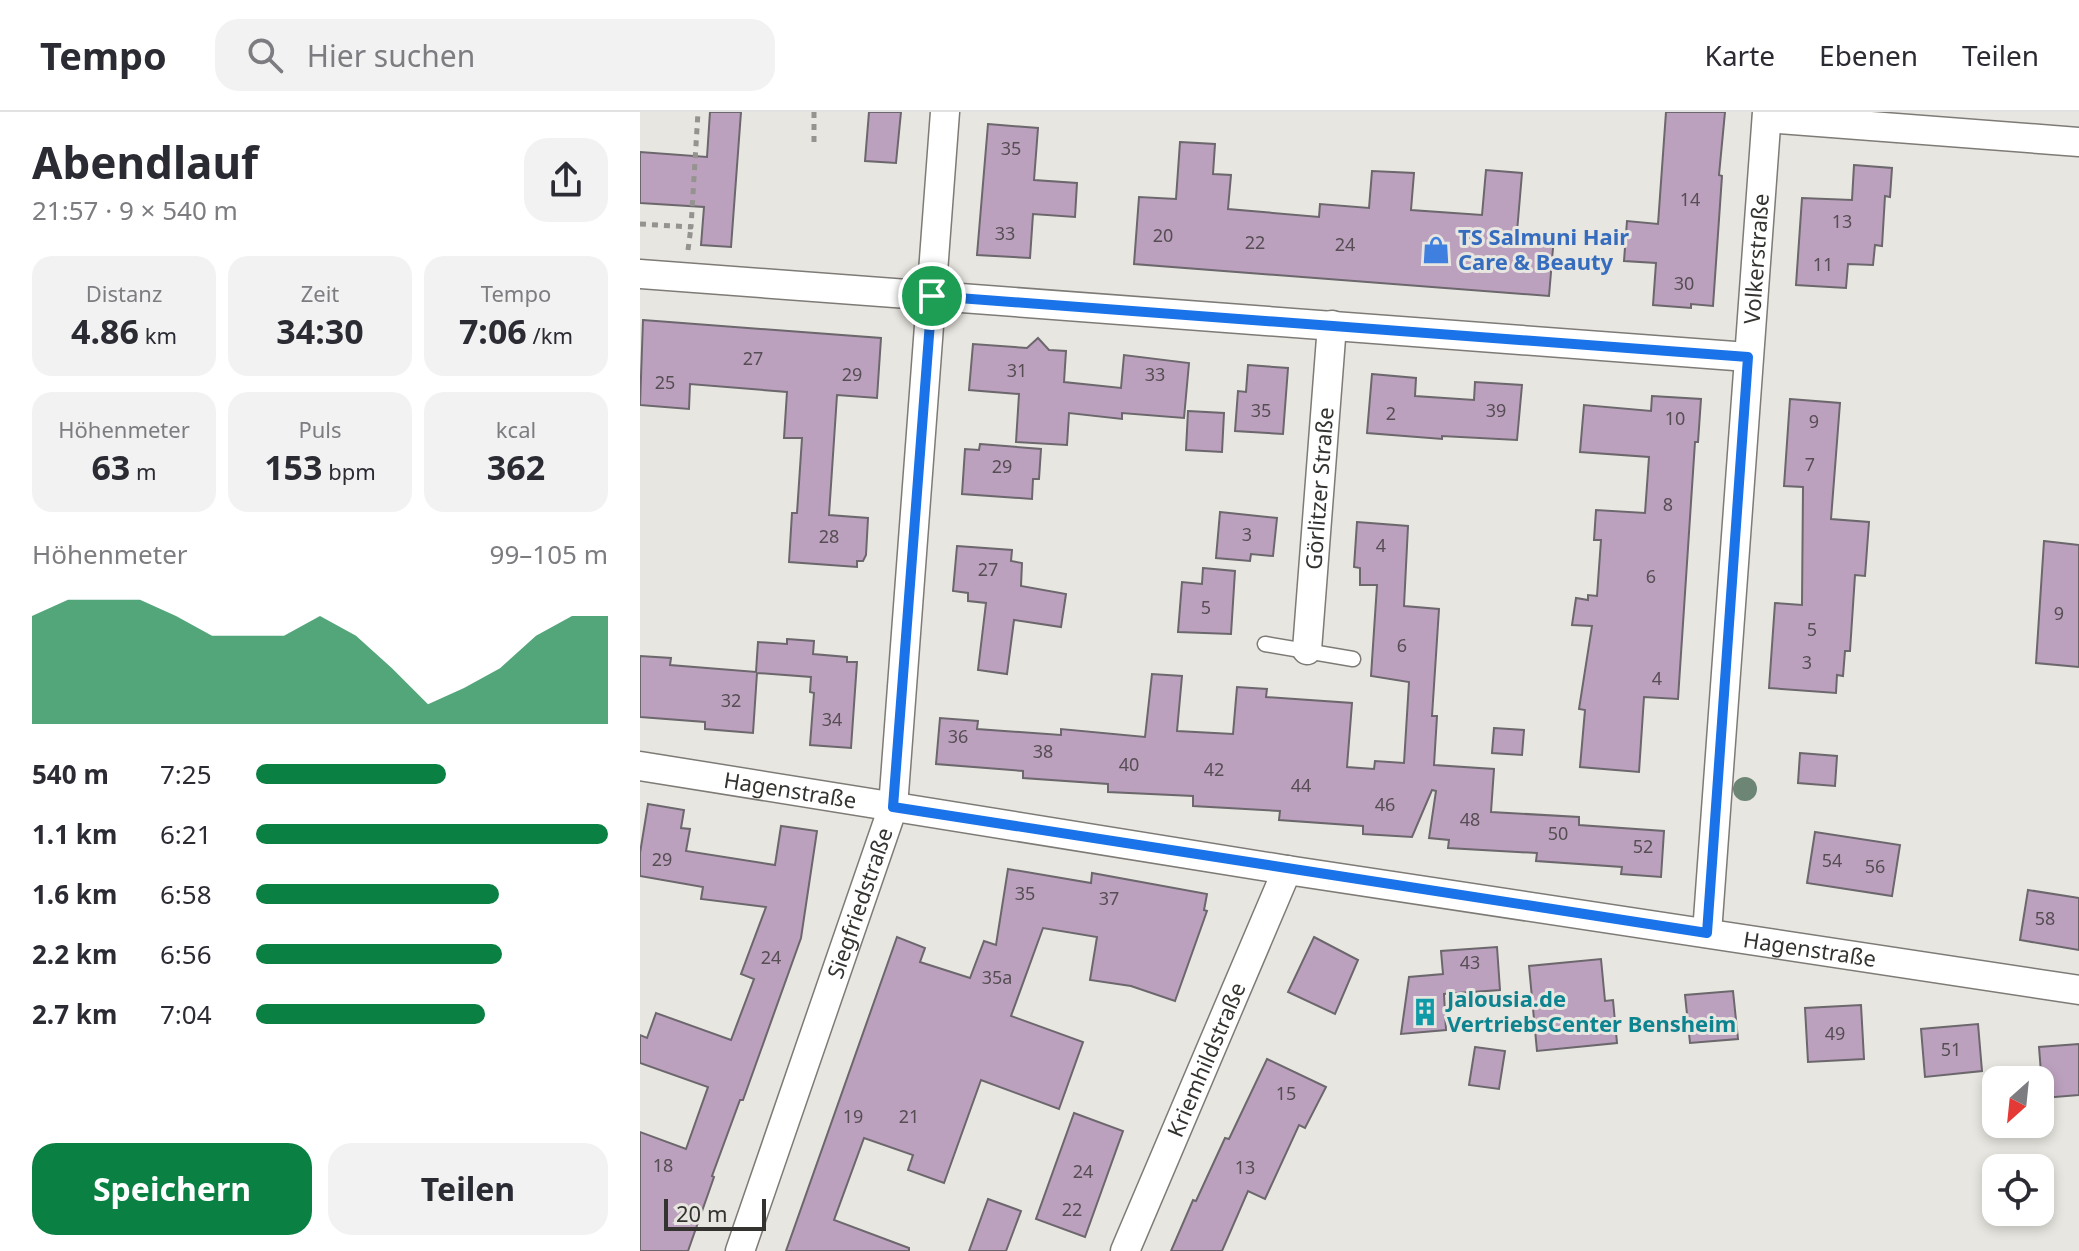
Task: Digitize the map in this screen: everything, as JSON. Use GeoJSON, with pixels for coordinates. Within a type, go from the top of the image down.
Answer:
{"type":"FeatureCollection","features":[{"type":"Feature","properties":{"kind":"street","name":"Siegfriedstraße"},"geometry":{"type":"LineString","coordinates":[[740,1251],[893,807],[945,112]]}},
{"type":"Feature","properties":{"kind":"street"},"geometry":{"type":"LineString","coordinates":[[1767,115],[2079,142]]}},
{"type":"Feature","properties":{"kind":"street","name":"Volkerstraße"},"geometry":{"type":"LineString","coordinates":[[1707,933],[1767,115]]}},
{"type":"Feature","properties":{"kind":"street"},"geometry":{"type":"LineString","coordinates":[[640,274],[1748,357]]}},
{"type":"Feature","properties":{"kind":"street","name":"Görlitzer Straße"},"geometry":{"type":"LineString","coordinates":[[1307,650],[1332,325]]}},
{"type":"Feature","properties":{"kind":"street","name":"Hagenstraße"},"geometry":{"type":"LineString","coordinates":[[640,766],[1287,870],[2079,990]]}},
{"type":"Feature","properties":{"kind":"street","name":"Kriemhildstraße"},"geometry":{"type":"LineString","coordinates":[[1125,1251],[1287,870]]}},
{"type":"Feature","properties":{"kind":"lane"},"geometry":{"type":"LineString","coordinates":[[1265,644],[1353,659]]}},
{"type":"Feature","properties":{"kind":"path"},"geometry":{"type":"LineString","coordinates":[[640,224],[691,227],[698,112]]}},
{"type":"Feature","properties":{"kind":"path"},"geometry":{"type":"LineString","coordinates":[[814,112],[814,142]]}},
{"type":"Feature","properties":{"kind":"building"},"geometry":{"type":"Polygon","coordinates":[[[710,112],[741,112],[731,247],[701,245],[704,207],[640,203],[640,152],[707,157],[710,112]]]}},
{"type":"Feature","properties":{"kind":"building"},"geometry":{"type":"Polygon","coordinates":[[[869,112],[901,112],[896,163],[865,161],[869,112]]]}},
{"type":"Feature","properties":{"kind":"building"},"geometry":{"type":"Polygon","coordinates":[[[1666,112],[1725,112],[1713,306],[1653,305],[1656,263],[1624,261],[1627,221],[1658,224],[1666,112]]]}},
{"type":"Feature","properties":{"kind":"building"},"geometry":{"type":"Polygon","coordinates":[[[988,124],[1038,128],[1034,180],[1077,183],[1075,217],[1033,214],[1030,258],[977,255],[988,124]]]}},
{"type":"Feature","properties":{"kind":"building"},"geometry":{"type":"Polygon","coordinates":[[[1180,142],[1215,144],[1213,174],[1231,175],[1228,209],[1319,217],[1320,204],[1369,208],[1372,171],[1414,173],[1411,210],[1482,215],[1486,170],[1522,173],[1517,232],[1554,236],[1549,296],[1134,264],[1139,197],[1176,199],[1180,142]]]}},
{"type":"Feature","properties":{"kind":"building"},"geometry":{"type":"Polygon","coordinates":[[[1854,165],[1892,168],[1890,197],[1885,196],[1882,246],[1875,245],[1873,265],[1848,264],[1846,288],[1796,285],[1802,198],[1852,200],[1854,165]]]}},
{"type":"Feature","properties":{"kind":"building"},"geometry":{"type":"Polygon","coordinates":[[[643,320],[881,338],[877,398],[837,395],[829,515],[868,518],[866,555],[863,561],[857,561],[857,567],[789,562],[792,513],[797,513],[802,438],[784,438],[787,392],[690,384],[689,409],[640,405],[643,320]]]}},
{"type":"Feature","properties":{"kind":"building"},"geometry":{"type":"Polygon","coordinates":[[[1038,338],[1049,350],[1066,351],[1064,382],[1121,388],[1124,355],[1189,363],[1184,418],[1122,413],[1122,419],[1069,413],[1067,445],[1016,442],[1019,394],[969,390],[973,344],[1027,348],[1038,338]]]}},
{"type":"Feature","properties":{"kind":"building"},"geometry":{"type":"Polygon","coordinates":[[[1248,365],[1288,368],[1283,434],[1235,431],[1238,391],[1246,392],[1248,365]]]}},
{"type":"Feature","properties":{"kind":"building"},"geometry":{"type":"Polygon","coordinates":[[[1372,374],[1416,378],[1415,396],[1474,400],[1475,382],[1522,385],[1517,440],[1442,436],[1442,439],[1367,433],[1372,374]]]}},
{"type":"Feature","properties":{"kind":"building"},"geometry":{"type":"Polygon","coordinates":[[[1652,396],[1701,399],[1698,442],[1695,442],[1678,699],[1644,697],[1639,772],[1580,767],[1585,710],[1579,709],[1592,626],[1572,625],[1576,598],[1588,600],[1588,595],[1597,596],[1601,540],[1594,540],[1596,510],[1645,513],[1649,457],[1580,452],[1584,405],[1651,411],[1652,396]]]}},
{"type":"Feature","properties":{"kind":"building"},"geometry":{"type":"Polygon","coordinates":[[[1790,399],[1840,403],[1831,519],[1869,522],[1865,576],[1855,575],[1850,651],[1845,651],[1843,676],[1837,675],[1836,693],[1769,688],[1775,603],[1802,605],[1803,487],[1784,486],[1790,399]]]}},
{"type":"Feature","properties":{"kind":"building"},"geometry":{"type":"Polygon","coordinates":[[[1188,411],[1224,413],[1222,452],[1186,450],[1188,411]]]}},
{"type":"Feature","properties":{"kind":"building"},"geometry":{"type":"Polygon","coordinates":[[[980,444],[1041,449],[1039,479],[1033,479],[1032,499],[962,494],[965,449],[979,450],[980,444]]]}},
{"type":"Feature","properties":{"kind":"building"},"geometry":{"type":"Polygon","coordinates":[[[1220,512],[1277,518],[1273,556],[1251,554],[1250,561],[1216,558],[1220,512]]]}},
{"type":"Feature","properties":{"kind":"building"},"geometry":{"type":"Polygon","coordinates":[[[1357,522],[1408,526],[1404,606],[1439,609],[1432,716],[1437,716],[1434,765],[1494,769],[1491,812],[1579,817],[1579,825],[1664,831],[1661,877],[1621,874],[1622,867],[1536,861],[1537,853],[1448,848],[1449,840],[1429,838],[1436,791],[1432,790],[1412,837],[1363,834],[1363,826],[1279,820],[1280,811],[1193,806],[1193,796],[1108,792],[1108,784],[1023,778],[1023,771],[936,764],[940,718],[978,721],[977,729],[1061,735],[1061,729],[1145,737],[1152,674],[1182,676],[1177,731],[1233,734],[1237,687],[1267,689],[1266,697],[1352,703],[1347,767],[1374,769],[1375,761],[1404,763],[1409,682],[1371,676],[1377,585],[1360,585],[1360,568],[1354,567],[1357,522]]]}},
{"type":"Feature","properties":{"kind":"building"},"geometry":{"type":"Polygon","coordinates":[[[2044,541],[2079,545],[2079,667],[2036,663],[2044,541]]]}},
{"type":"Feature","properties":{"kind":"building"},"geometry":{"type":"Polygon","coordinates":[[[957,546],[1012,550],[1011,561],[1022,563],[1021,586],[1066,594],[1061,627],[1014,620],[1007,674],[978,670],[986,603],[968,601],[968,593],[953,591],[957,546]]]}},
{"type":"Feature","properties":{"kind":"building"},"geometry":{"type":"Polygon","coordinates":[[[1203,568],[1235,571],[1231,634],[1178,632],[1182,582],[1202,584],[1203,568]]]}},
{"type":"Feature","properties":{"kind":"building"},"geometry":{"type":"Polygon","coordinates":[[[787,639],[814,641],[813,654],[847,657],[847,662],[857,662],[851,748],[810,745],[814,693],[810,692],[811,677],[757,673],[753,733],[705,729],[705,722],[640,717],[640,656],[671,658],[670,665],[756,672],[758,642],[787,644],[787,639]]]}},
{"type":"Feature","properties":{"kind":"building"},"geometry":{"type":"Polygon","coordinates":[[[1494,728],[1524,730],[1522,755],[1492,753],[1494,728]]]}},
{"type":"Feature","properties":{"kind":"building"},"geometry":{"type":"Polygon","coordinates":[[[1800,753],[1837,756],[1835,786],[1798,783],[1800,753]]]}},
{"type":"Feature","properties":{"kind":"building"},"geometry":{"type":"Polygon","coordinates":[[[648,804],[684,810],[681,828],[690,829],[686,851],[775,865],[781,826],[817,831],[801,938],[743,1100],[740,1100],[712,1176],[688,1251],[640,1251],[640,1132],[686,1149],[708,1087],[640,1063],[640,1035],[647,1038],[656,1013],[731,1040],[754,979],[741,974],[766,907],[701,899],[703,887],[640,876],[640,853],[648,804]]]}},
{"type":"Feature","properties":{"kind":"building"},"geometry":{"type":"Polygon","coordinates":[[[1815,832],[1900,845],[1892,896],[1807,883],[1815,832]]]}},
{"type":"Feature","properties":{"kind":"building"},"geometry":{"type":"Polygon","coordinates":[[[1008,869],[1091,883],[1092,873],[1207,894],[1204,910],[1207,911],[1175,1001],[1131,986],[1090,980],[1097,937],[1043,928],[1011,1016],[1083,1042],[1059,1109],[981,1080],[944,1183],[908,1170],[913,1155],[864,1138],[834,1220],[909,1248],[909,1251],[786,1251],[897,937],[925,948],[920,962],[970,978],[984,941],[996,945],[1008,869]]]}},
{"type":"Feature","properties":{"kind":"building"},"geometry":{"type":"Polygon","coordinates":[[[2028,890],[2079,898],[2079,950],[2020,940],[2028,890]]]}},
{"type":"Feature","properties":{"kind":"building"},"geometry":{"type":"Polygon","coordinates":[[[1314,937],[1358,960],[1335,1014],[1288,992],[1314,937]]]}},
{"type":"Feature","properties":{"kind":"building"},"geometry":{"type":"Polygon","coordinates":[[[1497,947],[1500,990],[1444,994],[1446,1030],[1401,1034],[1409,977],[1443,974],[1441,951],[1497,947]]]}},
{"type":"Feature","properties":{"kind":"building"},"geometry":{"type":"Polygon","coordinates":[[[1601,959],[1605,1001],[1613,1000],[1617,1043],[1537,1051],[1529,966],[1601,959]]]}},
{"type":"Feature","properties":{"kind":"building"},"geometry":{"type":"Polygon","coordinates":[[[1733,991],[1738,1039],[1690,1043],[1685,995],[1733,991]]]}},
{"type":"Feature","properties":{"kind":"building"},"geometry":{"type":"Polygon","coordinates":[[[1861,1005],[1864,1059],[1808,1062],[1805,1008],[1861,1005]]]}},
{"type":"Feature","properties":{"kind":"building"},"geometry":{"type":"Polygon","coordinates":[[[1978,1024],[1982,1071],[1925,1077],[1921,1029],[1978,1024]]]}},
{"type":"Feature","properties":{"kind":"building"},"geometry":{"type":"Polygon","coordinates":[[[2079,1044],[2079,1095],[2054,1097],[2054,1066],[2040,1066],[2039,1047],[2079,1044]]]}},
{"type":"Feature","properties":{"kind":"building"},"geometry":{"type":"Polygon","coordinates":[[[1475,1047],[1505,1051],[1499,1089],[1469,1085],[1475,1047]]]}},
{"type":"Feature","properties":{"kind":"building"},"geometry":{"type":"Polygon","coordinates":[[[1267,1059],[1326,1087],[1305,1128],[1299,1125],[1265,1199],[1248,1191],[1222,1251],[1171,1251],[1193,1200],[1196,1201],[1225,1138],[1229,1139],[1267,1059]]]}},
{"type":"Feature","properties":{"kind":"building"},"geometry":{"type":"Polygon","coordinates":[[[1074,1113],[1123,1131],[1085,1237],[1036,1219],[1074,1113]]]}},
{"type":"Feature","properties":{"kind":"building"},"geometry":{"type":"Polygon","coordinates":[[[988,1199],[1021,1211],[1006,1251],[969,1251],[988,1199]]]}},
{"type":"Feature","properties":{"kind":"place","name":"TS Salmuni Hair Care & Beauty"},"geometry":{"type":"Point","coordinates":[1436,250]}},
{"type":"Feature","properties":{"kind":"place","name":"Jalousia.de VertriebsCenter Bensheim"},"geometry":{"type":"Point","coordinates":[1425,1012]}},
{"type":"Feature","properties":{"kind":"route"},"geometry":{"type":"LineString","coordinates":[[932,296],[1748,357],[1707,933],[893,807],[932,296]]}}]}
